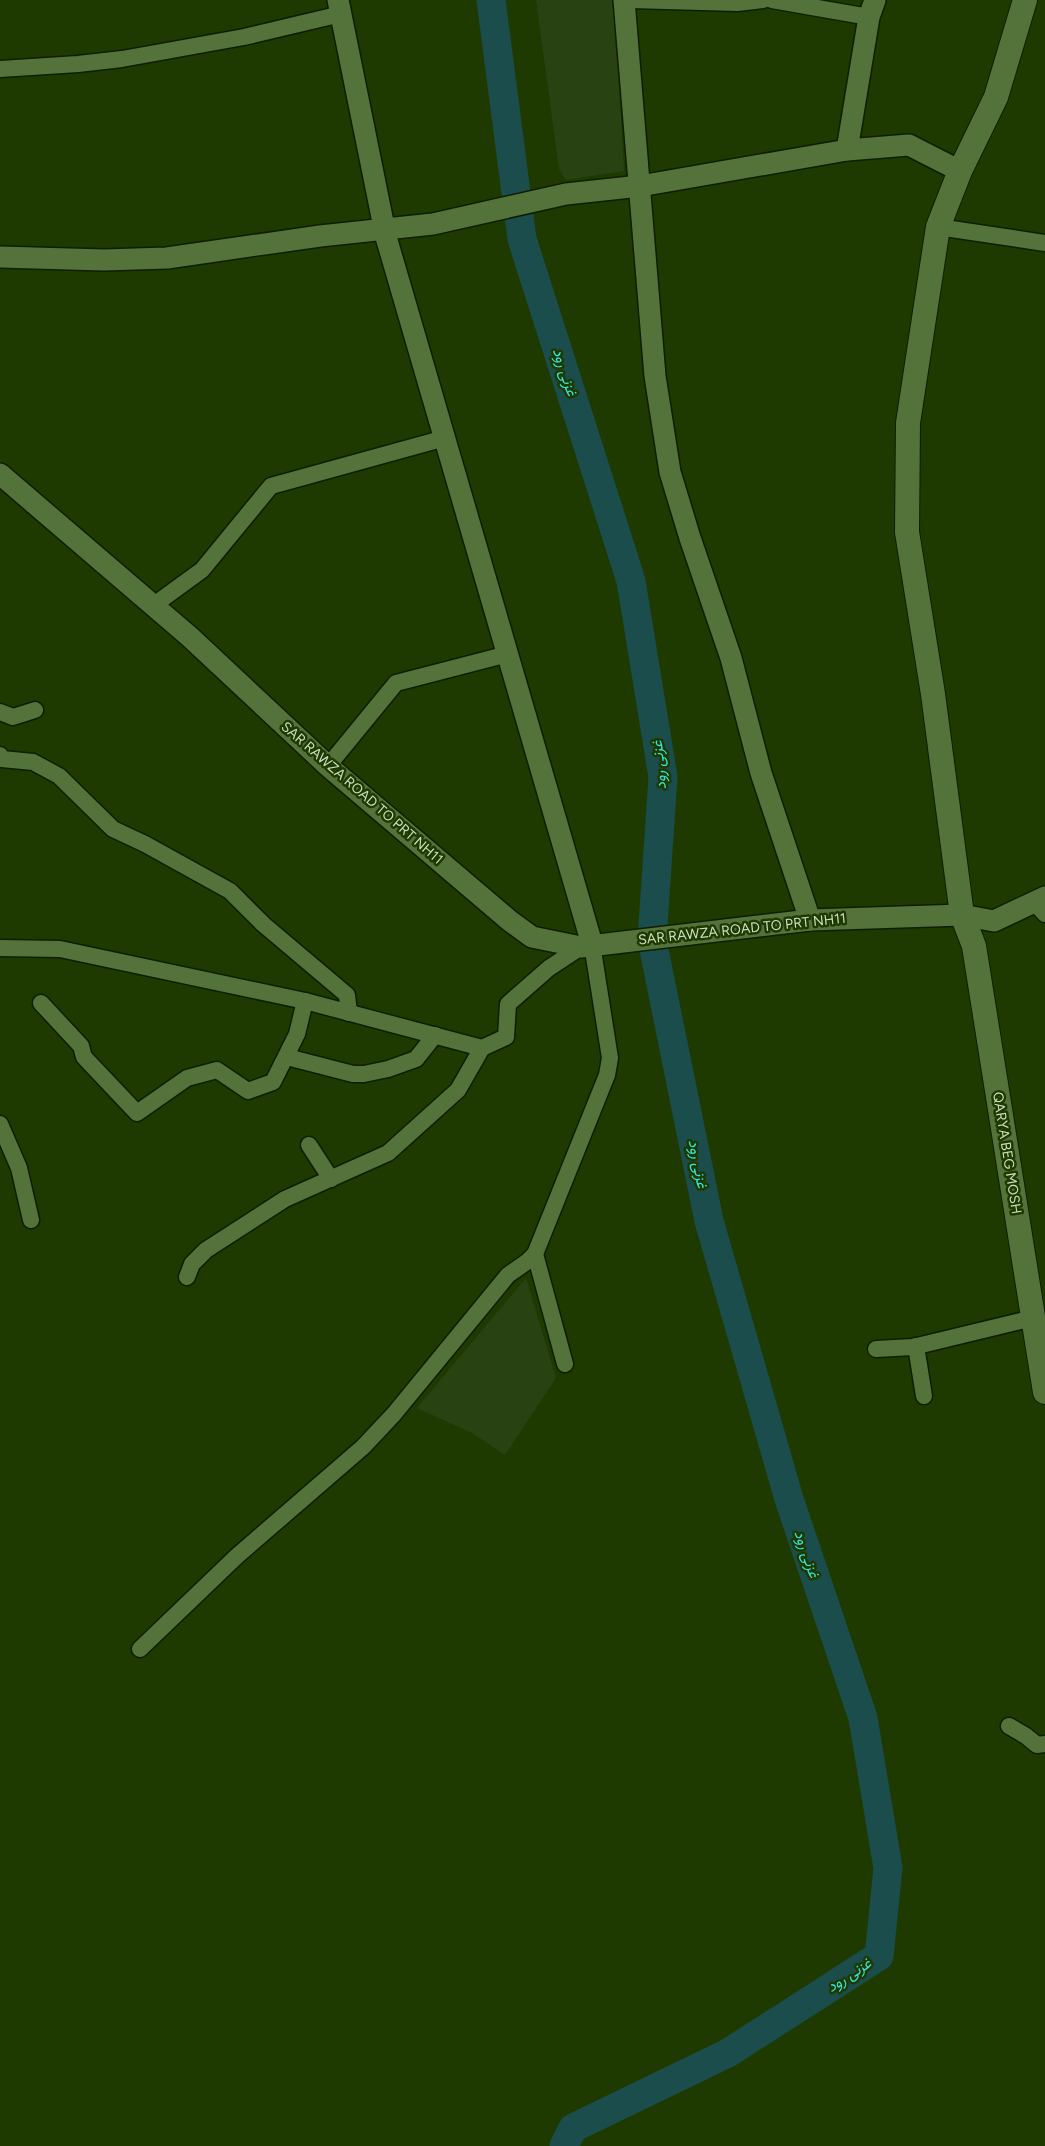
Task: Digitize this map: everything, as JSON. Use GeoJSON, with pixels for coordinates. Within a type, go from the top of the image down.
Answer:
{"type":"FeatureCollection","features":[{"type":"Feature","properties":{"kind":"main road"},"geometry":{"type":"LineString","coordinates":[[962,915],[933,694],[907,532],[908,423],[938,228],[960,171],[996,97],[1025,0]]}},
{"type":"Feature","properties":{"kind":"main road","name":"QARYA BEG MOSH"},"geometry":{"type":"LineString","coordinates":[[962,915],[974,946],[1045,1392]]}},
{"type":"Feature","properties":{"kind":"street"},"geometry":{"type":"LineString","coordinates":[[624,0],[655,376],[670,472],[690,538],[731,658],[761,773],[810,920]]}},
{"type":"Feature","properties":{"kind":"street"},"geometry":{"type":"LineString","coordinates":[[631,0],[737,3],[763,0]]}},
{"type":"Feature","properties":{"kind":"street"},"geometry":{"type":"LineString","coordinates":[[772,0],[872,8],[847,150]]}},
{"type":"Feature","properties":{"kind":"street"},"geometry":{"type":"LineString","coordinates":[[0,69],[122,59],[244,37],[340,7],[385,228],[594,945],[610,1058],[608,1075],[535,1254],[508,1275],[394,1414],[363,1447],[237,1556],[140,1650]]}},
{"type":"Feature","properties":{"kind":"street"},"geometry":{"type":"LineString","coordinates":[[0,257],[104,260],[167,258],[320,236],[433,224],[566,194],[640,186],[847,150],[909,145],[960,171]]}},
{"type":"Feature","properties":{"kind":"street"},"geometry":{"type":"LineString","coordinates":[[938,228],[1045,243]]}},
{"type":"Feature","properties":{"kind":"street"},"geometry":{"type":"LineString","coordinates":[[154,605],[202,570],[271,486],[445,438]]}},
{"type":"Feature","properties":{"kind":"street","name":"SAR RAWZA ROAD TO PRT NH11"},"geometry":{"type":"LineString","coordinates":[[0,474],[154,605],[328,766],[532,937],[594,945],[810,920],[962,915],[994,921],[1005,914],[1042,905]]}},
{"type":"Feature","properties":{"kind":"street"},"geometry":{"type":"LineString","coordinates":[[328,766],[396,683],[508,654]]}},
{"type":"Feature","properties":{"kind":"street"},"geometry":{"type":"LineString","coordinates":[[0,712],[13,717],[36,710]]}},
{"type":"Feature","properties":{"kind":"street"},"geometry":{"type":"LineString","coordinates":[[0,755],[2,759],[33,762],[59,776],[112,829],[145,844],[230,891],[263,924],[347,995],[349,1013]]}},
{"type":"Feature","properties":{"kind":"street"},"geometry":{"type":"LineString","coordinates":[[187,1277],[192,1264],[206,1250],[285,1199],[388,1153],[458,1090],[482,1048],[506,1037],[508,1004],[549,968],[594,945]]}},
{"type":"Feature","properties":{"kind":"street"},"geometry":{"type":"LineString","coordinates":[[0,948],[60,948],[305,1001],[482,1048]]}},
{"type":"Feature","properties":{"kind":"street"},"geometry":{"type":"LineString","coordinates":[[41,1003],[81,1046],[84,1057],[137,1113],[187,1078],[217,1070],[248,1091],[273,1082],[297,1034],[305,1001]]}},
{"type":"Feature","properties":{"kind":"street"},"geometry":{"type":"LineString","coordinates":[[287,1057],[353,1074],[364,1074],[388,1069],[416,1059],[435,1035]]}},
{"type":"Feature","properties":{"kind":"street"},"geometry":{"type":"LineString","coordinates":[[0,1124],[19,1168],[31,1220]]}},
{"type":"Feature","properties":{"kind":"street"},"geometry":{"type":"LineString","coordinates":[[308,1145],[331,1179]]}},
{"type":"Feature","properties":{"kind":"street"},"geometry":{"type":"LineString","coordinates":[[535,1254],[565,1364]]}},
{"type":"Feature","properties":{"kind":"street"},"geometry":{"type":"LineString","coordinates":[[876,1350],[916,1346],[1033,1318]]}},
{"type":"Feature","properties":{"kind":"street"},"geometry":{"type":"LineString","coordinates":[[916,1346],[924,1396]]}},
{"type":"Feature","properties":{"kind":"street"},"geometry":{"type":"LineString","coordinates":[[1009,1726],[1026,1736],[1037,1746],[1045,1744]]}},
{"type":"Feature","properties":{"kind":"shaded area"},"geometry":{"type":"Polygon","coordinates":[[[536,0],[614,0],[624,171],[566,180],[559,169],[536,0]]]}},
{"type":"Feature","properties":{"kind":"shaded area"},"geometry":{"type":"Polygon","coordinates":[[[526,1278],[556,1378],[505,1455],[472,1433],[417,1408],[526,1278]]]}},
{"type":"Feature","properties":{"kind":"waterway","name":"غزنی رود"},"geometry":{"type":"LineString","coordinates":[[491,0],[522,239],[631,581],[663,777],[652,940],[709,1221],[789,1499],[863,1718],[888,1868],[879,1956],[728,2053],[573,2128],[564,2146]]}}]}
